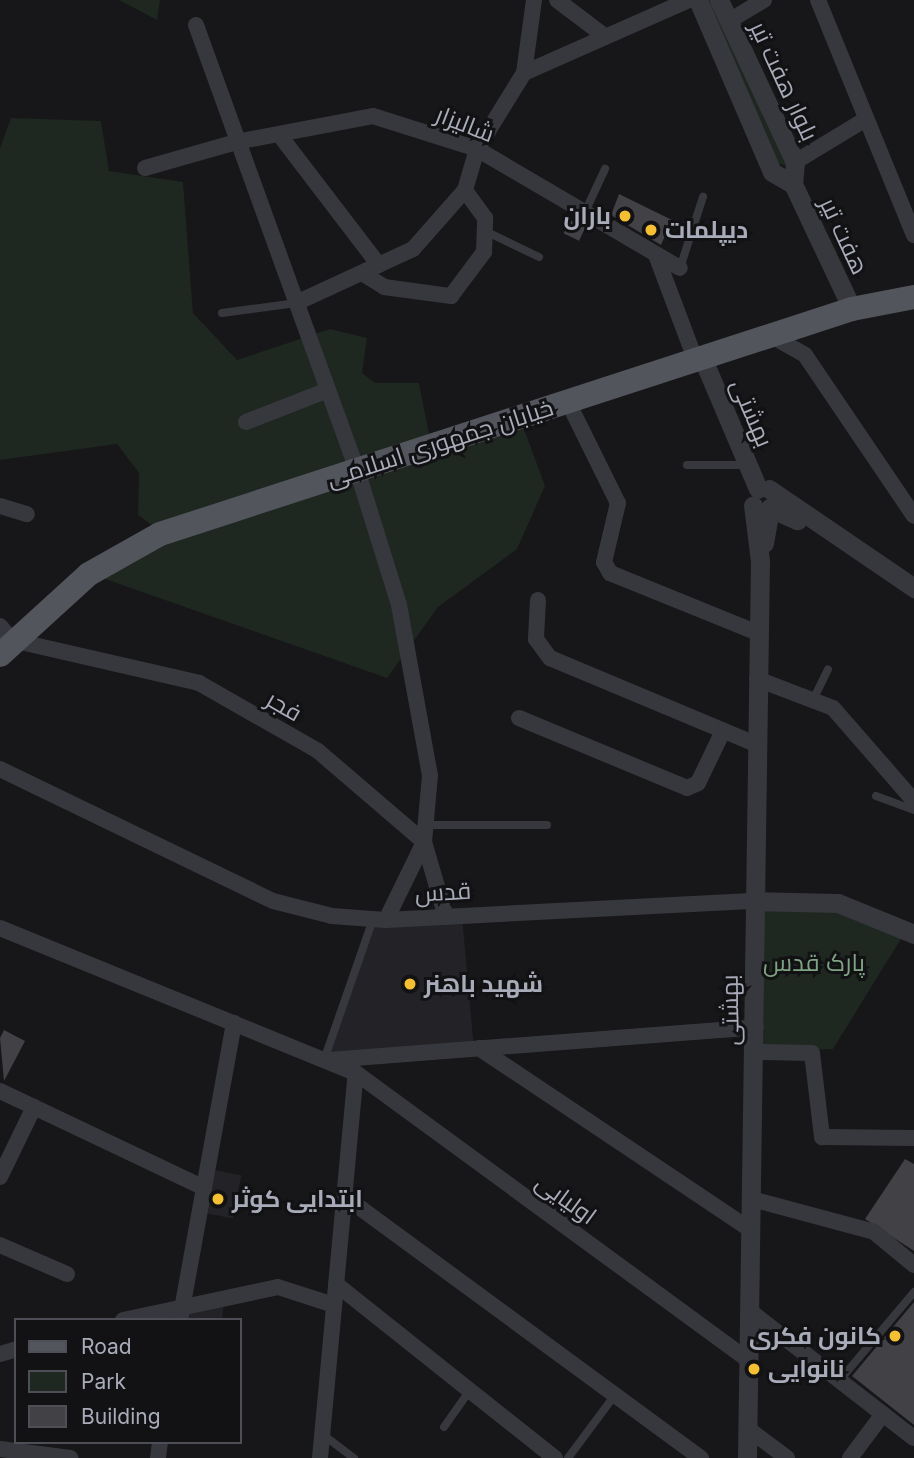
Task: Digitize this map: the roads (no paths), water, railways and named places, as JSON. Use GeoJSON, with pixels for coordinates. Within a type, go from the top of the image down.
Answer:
{"type":"FeatureCollection","features":[{"type":"Feature","properties":{"kind":"main road","name":"خیابان جمهوری اسلامی"},"geometry":{"type":"LineString","coordinates":[[4,640],[89,574],[160,534],[852,309],[914,297]]}},
{"type":"Feature","properties":{"kind":"street"},"geometry":{"type":"LineString","coordinates":[[296,303],[413,249],[466,190],[477,149],[524,73],[534,0]]}},
{"type":"Feature","properties":{"kind":"street"},"geometry":{"type":"LineString","coordinates":[[556,0],[606,37]]}},
{"type":"Feature","properties":{"kind":"street"},"geometry":{"type":"LineString","coordinates":[[524,73],[689,0]]}},
{"type":"Feature","properties":{"kind":"street","name":"بلوار هفت تیر"},"geometry":{"type":"LineString","coordinates":[[698,0],[772,172],[793,184],[795,162],[719,0]]}},
{"type":"Feature","properties":{"kind":"street"},"geometry":{"type":"LineString","coordinates":[[729,21],[764,0]]}},
{"type":"Feature","properties":{"kind":"street"},"geometry":{"type":"LineString","coordinates":[[818,0],[914,235]]}},
{"type":"Feature","properties":{"kind":"street"},"geometry":{"type":"LineString","coordinates":[[196,25],[236,142],[357,470],[399,605],[430,775],[424,842],[446,916]]}},
{"type":"Feature","properties":{"kind":"street","name":"شالیزار"},"geometry":{"type":"LineString","coordinates":[[145,169],[236,142],[281,137],[373,116],[477,149],[584,215],[680,268]]}},
{"type":"Feature","properties":{"kind":"street"},"geometry":{"type":"LineString","coordinates":[[795,162],[866,119]]}},
{"type":"Feature","properties":{"kind":"street"},"geometry":{"type":"LineString","coordinates":[[281,137],[379,265]]}},
{"type":"Feature","properties":{"kind":"street","name":"هفت تیر"},"geometry":{"type":"LineString","coordinates":[[793,184],[852,309]]}},
{"type":"Feature","properties":{"kind":"street"},"geometry":{"type":"LineString","coordinates":[[362,273],[384,287],[451,296],[484,252],[485,218],[466,190]]}},
{"type":"Feature","properties":{"kind":"street"},"geometry":{"type":"LineString","coordinates":[[656,255],[699,358]]}},
{"type":"Feature","properties":{"kind":"street"},"geometry":{"type":"LineString","coordinates":[[770,335],[805,355],[914,516]]}},
{"type":"Feature","properties":{"kind":"street","name":"بهشتی"},"geometry":{"type":"LineString","coordinates":[[699,358],[763,498],[751,901],[755,1052],[747,1458]]}},
{"type":"Feature","properties":{"kind":"street"},"geometry":{"type":"LineString","coordinates":[[246,422],[328,390]]}},
{"type":"Feature","properties":{"kind":"street"},"geometry":{"type":"LineString","coordinates":[[568,402],[618,503],[604,562],[610,573],[758,633]]}},
{"type":"Feature","properties":{"kind":"street"},"geometry":{"type":"LineString","coordinates":[[763,498],[826,533],[914,588]]}},
{"type":"Feature","properties":{"kind":"street"},"geometry":{"type":"LineString","coordinates":[[0,506],[27,514]]}},
{"type":"Feature","properties":{"kind":"street"},"geometry":{"type":"LineString","coordinates":[[538,600],[536,639],[550,658],[756,744]]}},
{"type":"Feature","properties":{"kind":"street","name":"فجر"},"geometry":{"type":"LineString","coordinates":[[4,640],[199,683],[318,751],[424,842]]}},
{"type":"Feature","properties":{"kind":"street"},"geometry":{"type":"LineString","coordinates":[[757,679],[833,708],[914,801]]}},
{"type":"Feature","properties":{"kind":"street"},"geometry":{"type":"LineString","coordinates":[[519,718],[687,788],[698,783],[723,730]]}},
{"type":"Feature","properties":{"kind":"street","name":"قدس"},"geometry":{"type":"LineString","coordinates":[[0,769],[273,901],[379,919],[751,901],[838,903],[914,934]]}},
{"type":"Feature","properties":{"kind":"street"},"geometry":{"type":"LineString","coordinates":[[379,919],[424,842]]}},
{"type":"Feature","properties":{"kind":"street","name":"اولیایی"},"geometry":{"type":"LineString","coordinates":[[0,928],[356,1073],[749,1361]]}},
{"type":"Feature","properties":{"kind":"street"},"geometry":{"type":"LineString","coordinates":[[181,1311],[200,1186],[234,1023]]}},
{"type":"Feature","properties":{"kind":"street"},"geometry":{"type":"LineString","coordinates":[[324,1060],[755,1027]]}},
{"type":"Feature","properties":{"kind":"street"},"geometry":{"type":"LineString","coordinates":[[479,1048],[751,1230]]}},
{"type":"Feature","properties":{"kind":"street"},"geometry":{"type":"LineString","coordinates":[[755,1052],[812,1053],[822,1137],[914,1138]]}},
{"type":"Feature","properties":{"kind":"street"},"geometry":{"type":"LineString","coordinates":[[320,1458],[356,1073]]}},
{"type":"Feature","properties":{"kind":"street"},"geometry":{"type":"LineString","coordinates":[[0,1091],[200,1186]]}},
{"type":"Feature","properties":{"kind":"street"},"geometry":{"type":"LineString","coordinates":[[0,1177],[34,1107]]}},
{"type":"Feature","properties":{"kind":"street"},"geometry":{"type":"LineString","coordinates":[[344,1196],[701,1458]]}},
{"type":"Feature","properties":{"kind":"street"},"geometry":{"type":"LineString","coordinates":[[752,1199],[874,1232],[914,1265]]}},
{"type":"Feature","properties":{"kind":"street"},"geometry":{"type":"LineString","coordinates":[[0,1245],[67,1274]]}},
{"type":"Feature","properties":{"kind":"street"},"geometry":{"type":"LineString","coordinates":[[336,1284],[555,1458]]}},
{"type":"Feature","properties":{"kind":"street"},"geometry":{"type":"LineString","coordinates":[[136,1318],[181,1311],[278,1287],[334,1306]]}},
{"type":"Feature","properties":{"kind":"street"},"geometry":{"type":"LineString","coordinates":[[750,1311],[914,1438]]}},
{"type":"Feature","properties":{"kind":"street"},"geometry":{"type":"LineString","coordinates":[[849,1458],[883,1414]]}},
{"type":"Feature","properties":{"kind":"street"},"geometry":{"type":"LineString","coordinates":[[747,1428],[787,1458]]}},
{"type":"Feature","properties":{"kind":"street"},"geometry":{"type":"LineString","coordinates":[[0,1449],[70,1458]]}},
{"type":"Feature","properties":{"kind":"lane"},"geometry":{"type":"LineString","coordinates":[[584,215],[605,169]]}},
{"type":"Feature","properties":{"kind":"lane"},"geometry":{"type":"LineString","coordinates":[[680,268],[703,197]]}},
{"type":"Feature","properties":{"kind":"lane"},"geometry":{"type":"LineString","coordinates":[[485,231],[539,257]]}},
{"type":"Feature","properties":{"kind":"lane"},"geometry":{"type":"LineString","coordinates":[[222,313],[296,303]]}},
{"type":"Feature","properties":{"kind":"lane"},"geometry":{"type":"LineString","coordinates":[[687,465],[748,465]]}},
{"type":"Feature","properties":{"kind":"lane"},"geometry":{"type":"LineString","coordinates":[[813,700],[828,669]]}},
{"type":"Feature","properties":{"kind":"lane"},"geometry":{"type":"LineString","coordinates":[[876,796],[914,810]]}},
{"type":"Feature","properties":{"kind":"lane"},"geometry":{"type":"LineString","coordinates":[[425,825],[547,825]]}},
{"type":"Feature","properties":{"kind":"lane"},"geometry":{"type":"LineString","coordinates":[[324,1060],[379,919]]}},
{"type":"Feature","properties":{"kind":"lane"},"geometry":{"type":"LineString","coordinates":[[839,1380],[914,1293]]}},
{"type":"Feature","properties":{"kind":"lane"},"geometry":{"type":"LineString","coordinates":[[444,1427],[470,1390]]}},
{"type":"Feature","properties":{"kind":"lane"},"geometry":{"type":"LineString","coordinates":[[568,1458],[615,1395]]}},
{"type":"Feature","properties":{"kind":"lane"},"geometry":{"type":"LineString","coordinates":[[322,1434],[354,1458]]}},
{"type":"Feature","properties":{"kind":"place","name":"باران"},"geometry":{"type":"Point","coordinates":[625,216]}},
{"type":"Feature","properties":{"kind":"place","name":"دیپلمات"},"geometry":{"type":"Point","coordinates":[651,230]}},
{"type":"Feature","properties":{"kind":"place","name":"شهید باهنر"},"geometry":{"type":"Point","coordinates":[410,984]}},
{"type":"Feature","properties":{"kind":"place","name":"ابتدایی کوثر"},"geometry":{"type":"Point","coordinates":[218,1199]}},
{"type":"Feature","properties":{"kind":"place","name":"کانون فکری"},"geometry":{"type":"Point","coordinates":[895,1336]}},
{"type":"Feature","properties":{"kind":"place","name":"نانوایی"},"geometry":{"type":"Point","coordinates":[754,1369]}},
{"type":"Feature","properties":{"kind":"park label","name":"پارک قدس"},"geometry":{"type":"Point","coordinates":[814,963]}}]}
